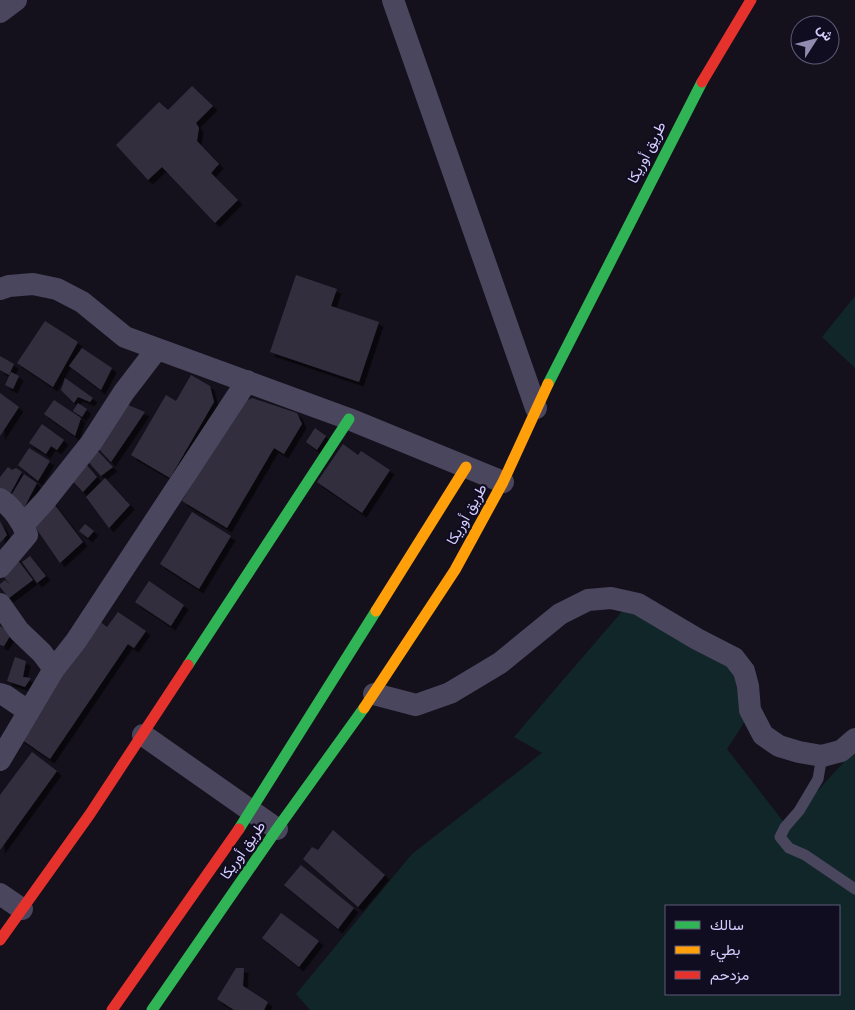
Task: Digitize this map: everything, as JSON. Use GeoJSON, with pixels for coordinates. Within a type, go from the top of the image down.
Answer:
{"type":"FeatureCollection","features":[{"type":"Feature","properties":{"kind":"street"},"geometry":{"type":"LineString","coordinates":[[0,12],[16,0]]}},
{"type":"Feature","properties":{"kind":"street"},"geometry":{"type":"LineString","coordinates":[[393,0],[536,408]]}},
{"type":"Feature","properties":{"kind":"street","name":"طريق أوريكا"},"geometry":{"type":"LineString","coordinates":[[152,1010],[277,829],[374,694],[455,570],[504,482],[536,408],[693,96],[751,0]]}},
{"type":"Feature","properties":{"kind":"street"},"geometry":{"type":"LineString","coordinates":[[0,289],[8,286],[33,284],[57,288],[82,302],[125,337],[349,419],[504,482]]}},
{"type":"Feature","properties":{"kind":"street"},"geometry":{"type":"LineString","coordinates":[[23,525],[45,501],[90,443],[124,392],[157,349]]}},
{"type":"Feature","properties":{"kind":"street"},"geometry":{"type":"LineString","coordinates":[[0,760],[54,668],[76,641],[247,381]]}},
{"type":"Feature","properties":{"kind":"street"},"geometry":{"type":"LineString","coordinates":[[0,940],[90,814],[143,735],[349,419]]}},
{"type":"Feature","properties":{"kind":"street"},"geometry":{"type":"LineString","coordinates":[[112,1010],[252,811],[466,468]]}},
{"type":"Feature","properties":{"kind":"street"},"geometry":{"type":"LineString","coordinates":[[0,499],[5,502],[23,525],[27,534],[0,567]]}},
{"type":"Feature","properties":{"kind":"street"},"geometry":{"type":"LineString","coordinates":[[374,694],[416,705],[450,693],[500,663],[560,614],[588,600],[611,598],[638,604],[697,639],[734,658],[744,671],[748,686],[750,710],[763,735],[779,746],[822,756],[841,751],[855,739]]}},
{"type":"Feature","properties":{"kind":"street"},"geometry":{"type":"LineString","coordinates":[[0,604],[19,631],[42,653],[54,668]]}},
{"type":"Feature","properties":{"kind":"street"},"geometry":{"type":"LineString","coordinates":[[0,694],[28,711]]}},
{"type":"Feature","properties":{"kind":"street"},"geometry":{"type":"LineString","coordinates":[[143,735],[277,829]]}},
{"type":"Feature","properties":{"kind":"street"},"geometry":{"type":"LineString","coordinates":[[0,894],[22,909]]}},
{"type":"Feature","properties":{"kind":"lane"},"geometry":{"type":"LineString","coordinates":[[822,756],[818,778],[799,811],[785,827],[780,837],[789,848],[805,855],[855,889]]}},
{"type":"Feature","properties":{"kind":"green space"},"geometry":{"type":"Polygon","coordinates":[[[855,296],[855,368],[822,337],[855,296]]]}},
{"type":"Feature","properties":{"kind":"green space"},"geometry":{"type":"Polygon","coordinates":[[[625,608],[734,663],[745,721],[727,749],[786,825],[855,750],[855,1010],[310,1010],[296,994],[412,854],[542,753],[514,737],[625,608]]]}},
{"type":"Feature","properties":{"kind":"building"},"geometry":{"type":"Polygon","coordinates":[[[192,86],[213,106],[196,123],[199,128],[197,141],[219,164],[211,173],[238,200],[215,223],[162,167],[148,180],[116,145],[159,102],[168,110],[192,86]]]}},
{"type":"Feature","properties":{"kind":"building"},"geometry":{"type":"Polygon","coordinates":[[[296,275],[337,289],[331,306],[379,322],[359,382],[270,352],[296,275]]]}},
{"type":"Feature","properties":{"kind":"building"},"geometry":{"type":"Polygon","coordinates":[[[45,321],[78,342],[53,387],[17,363],[45,321]]]}},
{"type":"Feature","properties":{"kind":"building"},"geometry":{"type":"Polygon","coordinates":[[[82,348],[112,368],[101,390],[69,366],[82,348]]]}},
{"type":"Feature","properties":{"kind":"building"},"geometry":{"type":"Polygon","coordinates":[[[0,356],[14,364],[9,375],[0,370],[0,356]]]}},
{"type":"Feature","properties":{"kind":"building"},"geometry":{"type":"Polygon","coordinates":[[[11,372],[19,376],[13,389],[5,385],[11,372]]]}},
{"type":"Feature","properties":{"kind":"building"},"geometry":{"type":"Polygon","coordinates":[[[191,375],[210,386],[214,402],[170,478],[131,455],[166,395],[176,401],[191,375]]]}},
{"type":"Feature","properties":{"kind":"building"},"geometry":{"type":"Polygon","coordinates":[[[65,378],[93,398],[90,402],[78,397],[74,403],[61,390],[65,378]]]}},
{"type":"Feature","properties":{"kind":"building"},"geometry":{"type":"Polygon","coordinates":[[[0,393],[19,407],[0,436],[0,393]]]}},
{"type":"Feature","properties":{"kind":"building"},"geometry":{"type":"Polygon","coordinates":[[[252,398],[297,413],[302,424],[284,454],[274,448],[227,528],[182,501],[239,404],[252,398]]]}},
{"type":"Feature","properties":{"kind":"building"},"geometry":{"type":"Polygon","coordinates":[[[54,400],[81,418],[75,436],[44,414],[54,400]]]}},
{"type":"Feature","properties":{"kind":"building"},"geometry":{"type":"Polygon","coordinates":[[[121,402],[145,412],[111,462],[93,443],[121,402]]]}},
{"type":"Feature","properties":{"kind":"building"},"geometry":{"type":"Polygon","coordinates":[[[78,403],[87,409],[82,417],[73,411],[78,403]]]}},
{"type":"Feature","properties":{"kind":"building"},"geometry":{"type":"Polygon","coordinates":[[[42,424],[64,440],[57,450],[51,446],[46,454],[29,443],[42,424]]]}},
{"type":"Feature","properties":{"kind":"building"},"geometry":{"type":"Polygon","coordinates":[[[315,428],[326,436],[317,450],[306,442],[315,428]]]}},
{"type":"Feature","properties":{"kind":"building"},"geometry":{"type":"Polygon","coordinates":[[[343,444],[358,455],[361,451],[390,470],[362,513],[317,482],[343,444]]]}},
{"type":"Feature","properties":{"kind":"building"},"geometry":{"type":"Polygon","coordinates":[[[93,446],[113,467],[101,476],[84,457],[93,446]]]}},
{"type":"Feature","properties":{"kind":"building"},"geometry":{"type":"Polygon","coordinates":[[[29,448],[50,461],[38,481],[18,465],[29,448]]]}},
{"type":"Feature","properties":{"kind":"building"},"geometry":{"type":"Polygon","coordinates":[[[81,458],[97,477],[83,492],[68,476],[81,458]]]}},
{"type":"Feature","properties":{"kind":"building"},"geometry":{"type":"Polygon","coordinates":[[[8,467],[12,470],[16,468],[22,472],[9,496],[0,492],[0,477],[8,467]]]}},
{"type":"Feature","properties":{"kind":"building"},"geometry":{"type":"Polygon","coordinates":[[[24,474],[37,483],[22,512],[9,499],[24,474]]]}},
{"type":"Feature","properties":{"kind":"building"},"geometry":{"type":"Polygon","coordinates":[[[105,478],[130,505],[109,528],[86,497],[105,478]]]}},
{"type":"Feature","properties":{"kind":"building"},"geometry":{"type":"Polygon","coordinates":[[[51,500],[83,542],[60,563],[31,521],[51,500]]]}},
{"type":"Feature","properties":{"kind":"building"},"geometry":{"type":"Polygon","coordinates":[[[192,512],[231,536],[199,589],[160,564],[192,512]]]}},
{"type":"Feature","properties":{"kind":"building"},"geometry":{"type":"Polygon","coordinates":[[[0,521],[7,535],[0,543],[0,521]]]}},
{"type":"Feature","properties":{"kind":"building"},"geometry":{"type":"Polygon","coordinates":[[[85,524],[94,531],[88,538],[79,531],[85,524]]]}},
{"type":"Feature","properties":{"kind":"building"},"geometry":{"type":"Polygon","coordinates":[[[14,555],[33,580],[9,598],[0,587],[0,584],[5,580],[10,585],[1,573],[14,555]]]}},
{"type":"Feature","properties":{"kind":"building"},"geometry":{"type":"Polygon","coordinates":[[[30,556],[46,576],[37,583],[22,562],[30,556]]]}},
{"type":"Feature","properties":{"kind":"building"},"geometry":{"type":"Polygon","coordinates":[[[149,581],[184,605],[171,626],[135,602],[149,581]]]}},
{"type":"Feature","properties":{"kind":"building"},"geometry":{"type":"Polygon","coordinates":[[[118,612],[146,631],[134,648],[128,644],[50,759],[18,737],[98,620],[107,627],[118,612]]]}},
{"type":"Feature","properties":{"kind":"building"},"geometry":{"type":"Polygon","coordinates":[[[0,626],[12,633],[4,646],[0,645],[0,626]]]}},
{"type":"Feature","properties":{"kind":"building"},"geometry":{"type":"Polygon","coordinates":[[[15,657],[26,661],[23,677],[31,678],[25,687],[7,681],[15,657]]]}},
{"type":"Feature","properties":{"kind":"building"},"geometry":{"type":"Polygon","coordinates":[[[32,752],[57,771],[0,850],[0,795],[32,752]]]}},
{"type":"Feature","properties":{"kind":"building"},"geometry":{"type":"Polygon","coordinates":[[[333,830],[385,875],[358,907],[303,859],[312,847],[318,850],[333,830]]]}},
{"type":"Feature","properties":{"kind":"building"},"geometry":{"type":"Polygon","coordinates":[[[301,865],[354,908],[338,929],[284,885],[301,865]]]}},
{"type":"Feature","properties":{"kind":"building"},"geometry":{"type":"Polygon","coordinates":[[[281,913],[319,941],[299,967],[262,938],[281,913]]]}},
{"type":"Feature","properties":{"kind":"building"},"geometry":{"type":"Polygon","coordinates":[[[236,968],[244,968],[243,986],[268,1002],[264,1010],[234,1010],[217,999],[236,968]]]}},
{"type":"Feature","properties":{"kind":"traffic: fast"},"geometry":{"type":"LineString","coordinates":[[548,384],[702,82]]}},
{"type":"Feature","properties":{"kind":"traffic: fast"},"geometry":{"type":"LineString","coordinates":[[188,665],[349,419]]}},
{"type":"Feature","properties":{"kind":"traffic: fast"},"geometry":{"type":"LineString","coordinates":[[239,829],[376,611]]}},
{"type":"Feature","properties":{"kind":"traffic: fast"},"geometry":{"type":"LineString","coordinates":[[152,1010],[277,829],[364,708]]}},
{"type":"Feature","properties":{"kind":"traffic: slow"},"geometry":{"type":"LineString","coordinates":[[364,708],[455,570],[503,482],[548,384]]}},
{"type":"Feature","properties":{"kind":"traffic: slow"},"geometry":{"type":"LineString","coordinates":[[376,611],[466,467]]}},
{"type":"Feature","properties":{"kind":"traffic: jam"},"geometry":{"type":"LineString","coordinates":[[702,82],[751,0]]}},
{"type":"Feature","properties":{"kind":"traffic: jam"},"geometry":{"type":"LineString","coordinates":[[0,940],[90,814],[188,665]]}},
{"type":"Feature","properties":{"kind":"traffic: jam"},"geometry":{"type":"LineString","coordinates":[[112,1010],[239,829]]}}]}
